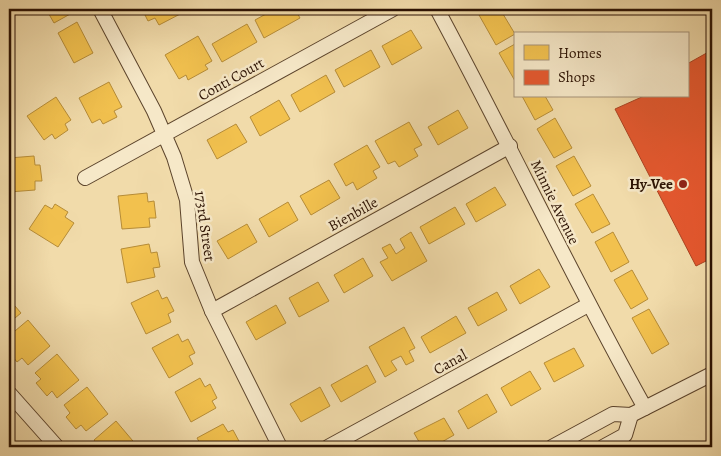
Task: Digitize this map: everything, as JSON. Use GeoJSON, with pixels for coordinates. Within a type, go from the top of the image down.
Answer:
{"type":"FeatureCollection","features":[{"type":"Feature","properties":{"kind":"street","name":"173rd Street"},"geometry":{"type":"LineString","coordinates":[[100,9],[174,157],[187,200],[192,262],[212,311],[280,447]]}},
{"type":"Feature","properties":{"kind":"street","name":"Conti Court"},"geometry":{"type":"LineString","coordinates":[[85,178],[393,9]]}},
{"type":"Feature","properties":{"kind":"street","name":"Minnie Avenue"},"geometry":{"type":"LineString","coordinates":[[437,9],[510,146],[588,305],[645,408]]}},
{"type":"Feature","properties":{"kind":"street","name":"Bienbille"},"geometry":{"type":"LineString","coordinates":[[212,311],[510,146]]}},
{"type":"Feature","properties":{"kind":"street","name":"Canal"},"geometry":{"type":"LineString","coordinates":[[328,447],[588,305]]}},
{"type":"Feature","properties":{"kind":"street"},"geometry":{"type":"LineString","coordinates":[[552,447],[613,414],[631,416],[712,374]]}},
{"type":"Feature","properties":{"kind":"street"},"geometry":{"type":"LineString","coordinates":[[9,393],[57,447]]}},
{"type":"Feature","properties":{"kind":"street"},"geometry":{"type":"LineString","coordinates":[[604,447],[625,435],[631,416]]}},
{"type":"Feature","properties":{"kind":"building: Homes"},"geometry":{"type":"Polygon","coordinates":[[[46,9],[70,9],[72,13],[54,23],[46,9]]]}},
{"type":"Feature","properties":{"kind":"building: Homes"},"geometry":{"type":"Polygon","coordinates":[[[142,9],[183,9],[184,12],[159,25],[155,18],[148,21],[142,9]]]}},
{"type":"Feature","properties":{"kind":"building: Homes"},"geometry":{"type":"Polygon","coordinates":[[[275,9],[295,9],[300,18],[264,38],[255,20],[275,9]]]}},
{"type":"Feature","properties":{"kind":"building: Homes"},"geometry":{"type":"Polygon","coordinates":[[[491,9],[500,9],[514,35],[496,45],[479,15],[491,9]]]}},
{"type":"Feature","properties":{"kind":"building: Homes"},"geometry":{"type":"Polygon","coordinates":[[[77,22],[93,53],[74,63],[58,33],[77,22]]]}},
{"type":"Feature","properties":{"kind":"building: Homes"},"geometry":{"type":"Polygon","coordinates":[[[247,24],[257,42],[222,62],[212,44],[247,24]]]}},
{"type":"Feature","properties":{"kind":"building: Homes"},"geometry":{"type":"Polygon","coordinates":[[[411,30],[422,48],[392,65],[382,46],[411,30]]]}},
{"type":"Feature","properties":{"kind":"building: Homes"},"geometry":{"type":"Polygon","coordinates":[[[198,36],[212,61],[205,65],[208,69],[188,80],[186,75],[179,79],[165,55],[198,36]]]}},
{"type":"Feature","properties":{"kind":"building: Homes"},"geometry":{"type":"Polygon","coordinates":[[[514,45],[514,79],[499,53],[514,45]]]}},
{"type":"Feature","properties":{"kind":"building: Homes"},"geometry":{"type":"Polygon","coordinates":[[[371,50],[380,67],[344,87],[335,70],[371,50]]]}},
{"type":"Feature","properties":{"kind":"building: Homes"},"geometry":{"type":"Polygon","coordinates":[[[326,75],[335,92],[300,112],[291,95],[326,75]]]}},
{"type":"Feature","properties":{"kind":"building: Homes"},"geometry":{"type":"Polygon","coordinates":[[[109,82],[122,107],[114,111],[117,117],[103,124],[100,119],[92,123],[79,98],[109,82]]]}},
{"type":"Feature","properties":{"kind":"building: Homes"},"geometry":{"type":"Polygon","coordinates":[[[56,97],[71,120],[65,124],[68,130],[55,139],[52,134],[44,140],[27,116],[56,97]]]}},
{"type":"Feature","properties":{"kind":"building: Homes"},"geometry":{"type":"Polygon","coordinates":[[[523,98],[546,98],[553,110],[535,120],[523,98]]]}},
{"type":"Feature","properties":{"kind":"building: Homes"},"geometry":{"type":"Polygon","coordinates":[[[279,100],[290,119],[260,136],[250,117],[279,100]]]}},
{"type":"Feature","properties":{"kind":"building: Homes"},"geometry":{"type":"Polygon","coordinates":[[[458,110],[468,128],[438,145],[428,127],[458,110]]]}},
{"type":"Feature","properties":{"kind":"building: Homes"},"geometry":{"type":"Polygon","coordinates":[[[555,118],[572,148],[554,158],[537,129],[555,118]]]}},
{"type":"Feature","properties":{"kind":"building: Homes"},"geometry":{"type":"Polygon","coordinates":[[[409,122],[422,145],[414,149],[418,156],[399,167],[395,161],[388,164],[375,141],[409,122]]]}},
{"type":"Feature","properties":{"kind":"building: Homes"},"geometry":{"type":"Polygon","coordinates":[[[236,124],[247,142],[217,159],[207,140],[236,124]]]}},
{"type":"Feature","properties":{"kind":"building: Homes"},"geometry":{"type":"Polygon","coordinates":[[[367,145],[380,167],[373,171],[377,178],[357,190],[353,182],[346,186],[334,164],[367,145]]]}},
{"type":"Feature","properties":{"kind":"building: Homes"},"geometry":{"type":"Polygon","coordinates":[[[34,156],[35,165],[40,165],[42,181],[35,181],[35,190],[9,192],[9,158],[34,156]]]}},
{"type":"Feature","properties":{"kind":"building: Homes"},"geometry":{"type":"Polygon","coordinates":[[[574,156],[591,186],[573,196],[556,166],[574,156]]]}},
{"type":"Feature","properties":{"kind":"building: Homes"},"geometry":{"type":"Polygon","coordinates":[[[329,180],[340,198],[311,215],[300,196],[329,180]]]}},
{"type":"Feature","properties":{"kind":"building: Homes"},"geometry":{"type":"Polygon","coordinates":[[[495,187],[506,205],[476,222],[466,204],[495,187]]]}},
{"type":"Feature","properties":{"kind":"building: Homes"},"geometry":{"type":"Polygon","coordinates":[[[147,193],[148,202],[154,201],[156,218],[149,218],[150,227],[122,229],[118,196],[147,193]]]}},
{"type":"Feature","properties":{"kind":"building: Homes"},"geometry":{"type":"Polygon","coordinates":[[[593,194],[610,224],[592,233],[575,204],[593,194]]]}},
{"type":"Feature","properties":{"kind":"building: Homes"},"geometry":{"type":"Polygon","coordinates":[[[288,202],[298,220],[269,237],[259,219],[288,202]]]}},
{"type":"Feature","properties":{"kind":"building: Homes"},"geometry":{"type":"Polygon","coordinates":[[[55,204],[68,212],[65,217],[74,223],[58,247],[29,229],[45,205],[52,209],[55,204]]]}},
{"type":"Feature","properties":{"kind":"building: Homes"},"geometry":{"type":"Polygon","coordinates":[[[455,207],[465,224],[429,244],[420,227],[455,207]]]}},
{"type":"Feature","properties":{"kind":"building: Homes"},"geometry":{"type":"Polygon","coordinates":[[[247,224],[257,242],[228,259],[217,241],[247,224]]]}},
{"type":"Feature","properties":{"kind":"building: Homes"},"geometry":{"type":"Polygon","coordinates":[[[411,232],[427,261],[392,281],[380,262],[388,258],[382,248],[390,244],[396,254],[405,248],[400,239],[411,232]]]}},
{"type":"Feature","properties":{"kind":"building: Homes"},"geometry":{"type":"Polygon","coordinates":[[[613,232],[629,262],[611,272],[595,242],[613,232]]]}},
{"type":"Feature","properties":{"kind":"building: Homes"},"geometry":{"type":"Polygon","coordinates":[[[149,244],[151,253],[157,252],[160,267],[153,268],[155,277],[127,283],[121,249],[149,244]]]}},
{"type":"Feature","properties":{"kind":"building: Homes"},"geometry":{"type":"Polygon","coordinates":[[[363,258],[373,276],[344,293],[334,275],[363,258]]]}},
{"type":"Feature","properties":{"kind":"building: Homes"},"geometry":{"type":"Polygon","coordinates":[[[539,269],[550,287],[520,304],[510,286],[539,269]]]}},
{"type":"Feature","properties":{"kind":"building: Homes"},"geometry":{"type":"Polygon","coordinates":[[[632,270],[648,299],[631,309],[614,280],[632,270]]]}},
{"type":"Feature","properties":{"kind":"building: Homes"},"geometry":{"type":"Polygon","coordinates":[[[318,282],[329,301],[299,317],[289,298],[318,282]]]}},
{"type":"Feature","properties":{"kind":"building: Homes"},"geometry":{"type":"Polygon","coordinates":[[[158,290],[162,299],[167,297],[174,311],[168,314],[171,322],[146,334],[131,303],[158,290]]]}},
{"type":"Feature","properties":{"kind":"building: Homes"},"geometry":{"type":"Polygon","coordinates":[[[497,292],[507,310],[478,326],[468,308],[497,292]]]}},
{"type":"Feature","properties":{"kind":"building: Homes"},"geometry":{"type":"Polygon","coordinates":[[[9,299],[21,313],[9,323],[9,299]]]}},
{"type":"Feature","properties":{"kind":"building: Homes"},"geometry":{"type":"Polygon","coordinates":[[[276,305],[286,323],[256,340],[246,322],[276,305]]]}},
{"type":"Feature","properties":{"kind":"building: Homes"},"geometry":{"type":"Polygon","coordinates":[[[649,309],[669,344],[652,354],[632,318],[649,309]]]}},
{"type":"Feature","properties":{"kind":"building: Homes"},"geometry":{"type":"Polygon","coordinates":[[[456,316],[466,333],[430,353],[421,337],[456,316]]]}},
{"type":"Feature","properties":{"kind":"building: Homes"},"geometry":{"type":"Polygon","coordinates":[[[28,320],[50,346],[28,365],[22,358],[17,362],[9,352],[12,346],[9,336],[28,320]]]}},
{"type":"Feature","properties":{"kind":"building: Homes"},"geometry":{"type":"Polygon","coordinates":[[[404,327],[415,348],[409,351],[414,361],[406,365],[401,356],[391,361],[397,370],[385,377],[369,347],[404,327]]]}},
{"type":"Feature","properties":{"kind":"building: Homes"},"geometry":{"type":"Polygon","coordinates":[[[178,334],[182,342],[188,339],[195,353],[189,356],[193,364],[169,378],[152,348],[178,334]]]}},
{"type":"Feature","properties":{"kind":"building: Homes"},"geometry":{"type":"Polygon","coordinates":[[[574,348],[584,366],[554,382],[544,363],[574,348]]]}},
{"type":"Feature","properties":{"kind":"building: Homes"},"geometry":{"type":"Polygon","coordinates":[[[57,354],[79,380],[57,398],[52,391],[47,396],[36,383],[41,379],[35,373],[57,354]]]}},
{"type":"Feature","properties":{"kind":"building: Homes"},"geometry":{"type":"Polygon","coordinates":[[[367,365],[376,382],[341,402],[331,385],[367,365]]]}},
{"type":"Feature","properties":{"kind":"building: Homes"},"geometry":{"type":"Polygon","coordinates":[[[530,371],[541,389],[511,406],[501,388],[530,371]]]}},
{"type":"Feature","properties":{"kind":"building: Homes"},"geometry":{"type":"Polygon","coordinates":[[[200,378],[205,387],[210,384],[217,398],[212,401],[216,408],[191,422],[175,392],[200,378]]]}},
{"type":"Feature","properties":{"kind":"building: Homes"},"geometry":{"type":"Polygon","coordinates":[[[87,387],[108,414],[86,431],[81,425],[76,429],[66,417],[70,413],[64,405],[87,387]]]}},
{"type":"Feature","properties":{"kind":"building: Homes"},"geometry":{"type":"Polygon","coordinates":[[[320,387],[330,406],[301,422],[290,404],[320,387]]]}},
{"type":"Feature","properties":{"kind":"building: Homes"},"geometry":{"type":"Polygon","coordinates":[[[487,394],[497,412],[468,429],[458,411],[487,394]]]}},
{"type":"Feature","properties":{"kind":"building: Homes"},"geometry":{"type":"Polygon","coordinates":[[[444,418],[454,435],[433,447],[422,447],[414,433],[444,418]]]}},
{"type":"Feature","properties":{"kind":"building: Homes"},"geometry":{"type":"Polygon","coordinates":[[[116,421],[138,447],[99,447],[94,440],[116,421]]]}},
{"type":"Feature","properties":{"kind":"building: Homes"},"geometry":{"type":"Polygon","coordinates":[[[223,424],[228,432],[233,430],[240,443],[235,447],[202,447],[197,438],[223,424]]]}},
{"type":"Feature","properties":{"kind":"building: Shops","name":"Hy-Vee"},"geometry":{"type":"Polygon","coordinates":[[[712,50],[712,258],[696,266],[615,109],[640,98],[688,98],[688,63],[712,50]]]}},
{"type":"Feature","properties":{"kind":"place","name":"Hy-Vee"},"geometry":{"type":"Point","coordinates":[683,184]}}]}
